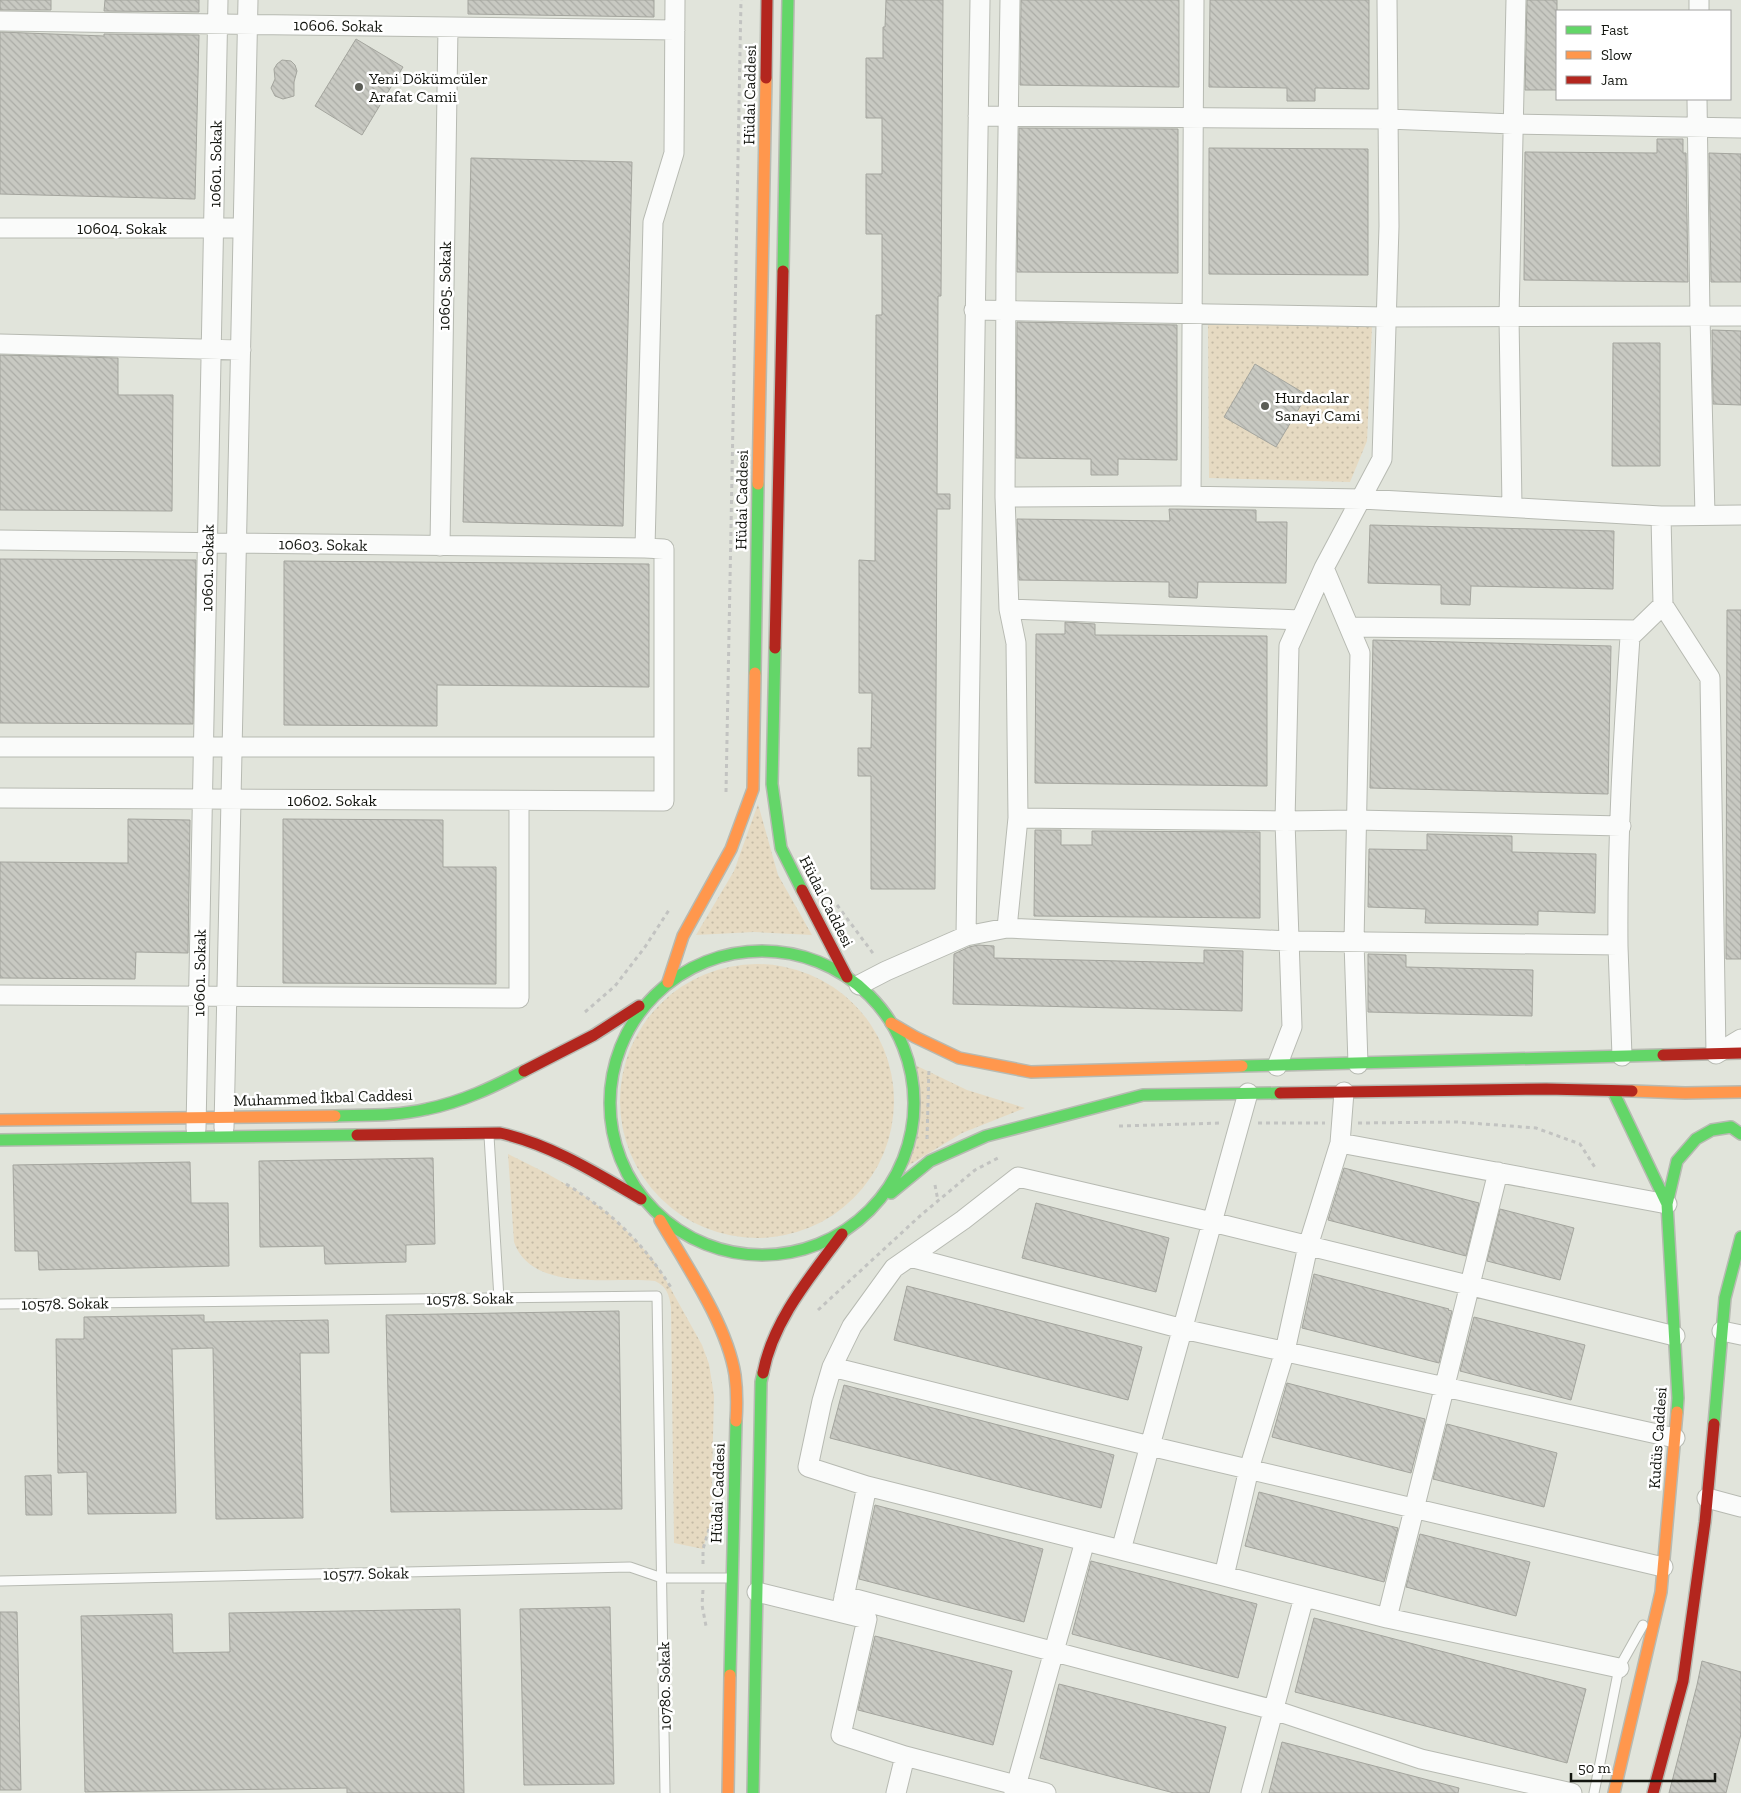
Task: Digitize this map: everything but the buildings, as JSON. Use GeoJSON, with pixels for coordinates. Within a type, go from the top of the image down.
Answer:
{"type":"FeatureCollection","features":[{"type":"Feature","properties":{"kind":"street","name":"10601. Sokak"},"geometry":{"type":"LineString","coordinates":[[196,1137],[218,0]]}},
{"type":"Feature","properties":{"kind":"street","name":"10601. Sokak"},"geometry":{"type":"LineString","coordinates":[[224,1136],[248,0]]}},
{"type":"Feature","properties":{"kind":"street"},"geometry":{"type":"LineString","coordinates":[[645,548],[652,222],[674,153],[675,0]]}},
{"type":"Feature","properties":{"kind":"street","name":"Hüdai Caddesi"},"geometry":{"type":"LineString","coordinates":[[668,982],[682,936],[731,849],[753,789],[767,0]]}},
{"type":"Feature","properties":{"kind":"street","name":"Hüdai Caddesi"},"geometry":{"type":"LineString","coordinates":[[788,0],[772,784],[781,848],[853,981]]}},
{"type":"Feature","properties":{"kind":"street"},"geometry":{"type":"LineString","coordinates":[[966,936],[980,0]]}},
{"type":"Feature","properties":{"kind":"street"},"geometry":{"type":"LineString","coordinates":[[1007,928],[1018,818],[1016,643],[1009,609],[1005,496],[1010,0]]}},
{"type":"Feature","properties":{"kind":"street"},"geometry":{"type":"LineString","coordinates":[[1191,496],[1194,0]]}},
{"type":"Feature","properties":{"kind":"street"},"geometry":{"type":"LineString","coordinates":[[1277,1066],[1292,1026],[1285,821],[1289,646],[1324,568],[1382,458],[1389,226],[1387,0]]}},
{"type":"Feature","properties":{"kind":"street"},"geometry":{"type":"LineString","coordinates":[[1512,507],[1510,317],[1516,0]]}},
{"type":"Feature","properties":{"kind":"street","name":"10606. Sokak"},"geometry":{"type":"LineString","coordinates":[[0,21],[675,30]]}},
{"type":"Feature","properties":{"kind":"street","name":"10605. Sokak"},"geometry":{"type":"LineString","coordinates":[[440,546],[448,27]]}},
{"type":"Feature","properties":{"kind":"street"},"geometry":{"type":"LineString","coordinates":[[1697,100],[1705,515]]}},
{"type":"Feature","properties":{"kind":"street"},"geometry":{"type":"LineString","coordinates":[[978,116],[1388,119],[1513,124],[1741,128]]}},
{"type":"Feature","properties":{"kind":"street","name":"10604. Sokak"},"geometry":{"type":"LineString","coordinates":[[0,228],[243,228]]}},
{"type":"Feature","properties":{"kind":"street"},"geometry":{"type":"LineString","coordinates":[[974,310],[1386,317],[1741,316]]}},
{"type":"Feature","properties":{"kind":"street"},"geometry":{"type":"LineString","coordinates":[[0,344],[241,350]]}},
{"type":"Feature","properties":{"kind":"street"},"geometry":{"type":"LineString","coordinates":[[1005,496],[1191,496],[1362,499],[1661,516],[1741,515]]}},
{"type":"Feature","properties":{"kind":"street"},"geometry":{"type":"LineString","coordinates":[[1661,516],[1663,605],[1710,678],[1716,1054]]}},
{"type":"Feature","properties":{"kind":"street","name":"10603. Sokak"},"geometry":{"type":"LineString","coordinates":[[0,540],[664,549],[664,747]]}},
{"type":"Feature","properties":{"kind":"street"},"geometry":{"type":"LineString","coordinates":[[1324,568],[1360,653],[1354,942],[1358,1064]]}},
{"type":"Feature","properties":{"kind":"street"},"geometry":{"type":"LineString","coordinates":[[1622,1056],[1618,944],[1622,768],[1630,637],[1663,605]]}},
{"type":"Feature","properties":{"kind":"street"},"geometry":{"type":"LineString","coordinates":[[1009,609],[1300,620]]}},
{"type":"Feature","properties":{"kind":"street"},"geometry":{"type":"LineString","coordinates":[[1349,627],[1637,630]]}},
{"type":"Feature","properties":{"kind":"street"},"geometry":{"type":"LineString","coordinates":[[0,747],[664,747]]}},
{"type":"Feature","properties":{"kind":"street","name":"10602. Sokak"},"geometry":{"type":"LineString","coordinates":[[0,798],[664,801],[664,747]]}},
{"type":"Feature","properties":{"kind":"street"},"geometry":{"type":"LineString","coordinates":[[0,995],[519,998],[519,801]]}},
{"type":"Feature","properties":{"kind":"street"},"geometry":{"type":"LineString","coordinates":[[1018,818],[1356,820],[1621,826]]}},
{"type":"Feature","properties":{"kind":"street"},"geometry":{"type":"LineString","coordinates":[[853,981],[886,971],[966,936],[1007,928],[1289,941],[1618,944]]}},
{"type":"Feature","properties":{"kind":"street"},"geometry":{"type":"LineString","coordinates":[[868,1213],[884,1194],[898,1172],[908,1147],[913,1122],[914,1096],[911,1070],[903,1046],[891,1023],[876,1002],[853,981],[820,962],[798,954],[776,951],[752,950],[730,953],[687,969],[668,982],[634,1018],[622,1040],[614,1063],[610,1087],[613,1137],[621,1160],[632,1182],[656,1213],[672,1226],[695,1239],[726,1251],[746,1254],[786,1254],[825,1242],[843,1232],[868,1213],[930,1161],[986,1136],[1143,1095],[1546,1089],[1685,1093],[1741,1092]]}},
{"type":"Feature","properties":{"kind":"street","name":"Muhammed İkbal Caddesi"},"geometry":{"type":"LineString","coordinates":[[0,1120],[224,1116],[372,1116],[403,1114],[430,1109],[483,1092],[514,1077],[587,1040],[650,999]]}},
{"type":"Feature","properties":{"kind":"street"},"geometry":{"type":"LineString","coordinates":[[891,1023],[959,1058],[1031,1072],[1741,1054]]}},
{"type":"Feature","properties":{"kind":"street"},"geometry":{"type":"LineString","coordinates":[[1716,1054],[1741,1039]]}},
{"type":"Feature","properties":{"kind":"street","name":"Kudüs Caddesi"},"geometry":{"type":"LineString","coordinates":[[1613,1091],[1667,1204],[1678,1398],[1661,1592],[1614,1793]]}},
{"type":"Feature","properties":{"kind":"street"},"geometry":{"type":"LineString","coordinates":[[1224,1576],[1249,1469],[1285,1351],[1308,1246],[1340,1143],[1344,1092]]}},
{"type":"Feature","properties":{"kind":"street"},"geometry":{"type":"LineString","coordinates":[[1121,1550],[1248,1093]]}},
{"type":"Feature","properties":{"kind":"street"},"geometry":{"type":"LineString","coordinates":[[1340,1143],[1667,1204],[1676,1161],[1696,1139],[1712,1130],[1731,1127],[1741,1134]]}},
{"type":"Feature","properties":{"kind":"street"},"geometry":{"type":"LineString","coordinates":[[0,1140],[489,1132],[511,1135],[545,1148],[586,1167],[646,1202]]}},
{"type":"Feature","properties":{"kind":"street"},"geometry":{"type":"LineString","coordinates":[[1387,1618],[1498,1172]]}},
{"type":"Feature","properties":{"kind":"street"},"geometry":{"type":"LineString","coordinates":[[1619,1668],[1387,1618],[867,1486],[808,1468],[822,1401],[832,1367],[852,1326],[894,1268],[963,1220],[1018,1177],[1212,1222],[1674,1336]]}},
{"type":"Feature","properties":{"kind":"street","name":"Hüdai Caddesi"},"geometry":{"type":"LineString","coordinates":[[656,1213],[716,1319],[735,1375],[737,1401],[731,1578],[728,1793]]}},
{"type":"Feature","properties":{"kind":"street"},"geometry":{"type":"LineString","coordinates":[[753,1793],[761,1382],[765,1364],[779,1327],[843,1232]]}},
{"type":"Feature","properties":{"kind":"street"},"geometry":{"type":"LineString","coordinates":[[1654,1793],[1683,1681],[1707,1498],[1725,1298],[1741,1237]]}},
{"type":"Feature","properties":{"kind":"street"},"geometry":{"type":"LineString","coordinates":[[910,1257],[1183,1328],[1675,1438]]}},
{"type":"Feature","properties":{"kind":"street"},"geometry":{"type":"LineString","coordinates":[[1722,1331],[1741,1335]]}},
{"type":"Feature","properties":{"kind":"street"},"geometry":{"type":"LineString","coordinates":[[832,1367],[1150,1446],[1663,1567]]}},
{"type":"Feature","properties":{"kind":"street"},"geometry":{"type":"LineString","coordinates":[[842,1604],[867,1486]]}},
{"type":"Feature","properties":{"kind":"street"},"geometry":{"type":"LineString","coordinates":[[1707,1498],[1741,1507]]}},
{"type":"Feature","properties":{"kind":"street"},"geometry":{"type":"LineString","coordinates":[[1015,1789],[1085,1541]]}},
{"type":"Feature","properties":{"kind":"street"},"geometry":{"type":"LineString","coordinates":[[757,1592],[842,1604],[1055,1652],[1274,1710],[1422,1759],[1572,1793]]}},
{"type":"Feature","properties":{"kind":"street"},"geometry":{"type":"LineString","coordinates":[[1252,1793],[1304,1597]]}},
{"type":"Feature","properties":{"kind":"street"},"geometry":{"type":"LineString","coordinates":[[842,1604],[867,1619],[841,1735],[1015,1789],[1046,1793]]}},
{"type":"Feature","properties":{"kind":"street"},"geometry":{"type":"LineString","coordinates":[[896,1793],[905,1756]]}},
{"type":"Feature","properties":{"kind":"lane"},"geometry":{"type":"LineString","coordinates":[[489,1132],[499,1298]]}},
{"type":"Feature","properties":{"kind":"lane","name":"10578. Sokak"},"geometry":{"type":"LineString","coordinates":[[0,1304],[657,1296],[662,1578]]}},
{"type":"Feature","properties":{"kind":"lane","name":"10577. Sokak"},"geometry":{"type":"LineString","coordinates":[[0,1580],[630,1567],[662,1578],[731,1578]]}},
{"type":"Feature","properties":{"kind":"lane","name":"10780. Sokak"},"geometry":{"type":"LineString","coordinates":[[662,1578],[665,1793]]}},
{"type":"Feature","properties":{"kind":"lane"},"geometry":{"type":"LineString","coordinates":[[1594,1793],[1619,1668],[1661,1592]]}},
{"type":"Feature","properties":{"kind":"path"},"geometry":{"type":"LineString","coordinates":[[837,904],[886,971]]}},
{"type":"Feature","properties":{"kind":"shaded area"},"geometry":{"type":"Polygon","coordinates":[[[1208,323],[1372,326],[1367,441],[1350,482],[1209,478],[1208,323]]]}},
{"type":"Feature","properties":{"kind":"shaded area"},"geometry":{"type":"Polygon","coordinates":[[[758,804],[778,875],[812,935],[754,932],[696,935],[734,871],[758,804]]]}},
{"type":"Feature","properties":{"kind":"shaded area"},"geometry":{"type":"Polygon","coordinates":[[[757,964],[784,967],[809,974],[833,987],[854,1004],[871,1025],[884,1049],[891,1074],[894,1101],[891,1128],[884,1153],[871,1177],[854,1198],[833,1215],[809,1228],[784,1235],[757,1238],[730,1235],[705,1228],[681,1215],[660,1198],[643,1177],[630,1153],[623,1128],[620,1101],[623,1074],[630,1049],[643,1025],[660,1004],[681,987],[705,974],[730,967],[757,964]]]}},
{"type":"Feature","properties":{"kind":"shaded area"},"geometry":{"type":"Polygon","coordinates":[[[915,1065],[967,1090],[1025,1108],[962,1133],[906,1167],[918,1119],[915,1065]]]}},
{"type":"Feature","properties":{"kind":"shaded area"},"geometry":{"type":"Polygon","coordinates":[[[508,1154],[576,1190],[608,1213],[623,1227],[652,1258],[702,1345],[709,1364],[714,1396],[711,1520],[703,1549],[674,1543],[671,1307],[667,1291],[655,1281],[576,1279],[556,1276],[538,1269],[524,1258],[514,1242],[508,1154]]]}},
{"type":"Feature","properties":{"kind":"traffic: fast"},"geometry":{"type":"LineString","coordinates":[[783,271],[788,0]]}},
{"type":"Feature","properties":{"kind":"traffic: fast"},"geometry":{"type":"LineString","coordinates":[[755,673],[758,484]]}},
{"type":"Feature","properties":{"kind":"traffic: fast"},"geometry":{"type":"LineString","coordinates":[[775,648],[772,784],[781,848],[802,890]]}},
{"type":"Feature","properties":{"kind":"traffic: fast"},"geometry":{"type":"LineString","coordinates":[[747,951],[777,951],[806,957],[834,969],[859,985],[880,1006],[896,1031],[908,1059],[914,1088],[914,1103],[914,1118],[903,1161],[889,1188],[870,1211],[847,1230],[820,1244],[777,1255],[747,1255],[718,1249],[690,1237],[665,1221],[644,1200],[628,1175],[616,1147],[610,1118],[610,1088],[616,1059],[628,1031],[644,1006],[665,985],[690,969],[718,957],[747,951]]}},
{"type":"Feature","properties":{"kind":"traffic: fast"},"geometry":{"type":"LineString","coordinates":[[1242,1066],[1663,1055]]}},
{"type":"Feature","properties":{"kind":"traffic: fast"},"geometry":{"type":"LineString","coordinates":[[335,1116],[393,1114],[440,1106],[477,1093],[524,1071]]}},
{"type":"Feature","properties":{"kind":"traffic: fast"},"geometry":{"type":"LineString","coordinates":[[1613,1091],[1667,1204],[1678,1398],[1677,1412]]}},
{"type":"Feature","properties":{"kind":"traffic: fast"},"geometry":{"type":"LineString","coordinates":[[891,1193],[930,1161],[986,1136],[1143,1095],[1280,1093]]}},
{"type":"Feature","properties":{"kind":"traffic: fast"},"geometry":{"type":"LineString","coordinates":[[1667,1204],[1677,1161],[1696,1139],[1712,1130],[1731,1127],[1741,1134]]}},
{"type":"Feature","properties":{"kind":"traffic: fast"},"geometry":{"type":"LineString","coordinates":[[0,1140],[357,1135]]}},
{"type":"Feature","properties":{"kind":"traffic: fast"},"geometry":{"type":"LineString","coordinates":[[1714,1424],[1725,1298],[1741,1237]]}},
{"type":"Feature","properties":{"kind":"traffic: fast"},"geometry":{"type":"LineString","coordinates":[[753,1793],[761,1382],[763,1373]]}},
{"type":"Feature","properties":{"kind":"traffic: fast"},"geometry":{"type":"LineString","coordinates":[[730,1675],[736,1421]]}},
{"type":"Feature","properties":{"kind":"traffic: slow"},"geometry":{"type":"LineString","coordinates":[[758,484],[766,78]]}},
{"type":"Feature","properties":{"kind":"traffic: slow"},"geometry":{"type":"LineString","coordinates":[[668,982],[683,936],[731,849],[753,789],[755,673]]}},
{"type":"Feature","properties":{"kind":"traffic: slow"},"geometry":{"type":"LineString","coordinates":[[891,1023],[959,1058],[1031,1072],[1242,1066]]}},
{"type":"Feature","properties":{"kind":"traffic: slow"},"geometry":{"type":"LineString","coordinates":[[1632,1091],[1685,1093],[1741,1092]]}},
{"type":"Feature","properties":{"kind":"traffic: slow"},"geometry":{"type":"LineString","coordinates":[[0,1120],[335,1116]]}},
{"type":"Feature","properties":{"kind":"traffic: slow"},"geometry":{"type":"LineString","coordinates":[[660,1220],[693,1275],[724,1336],[735,1375],[736,1421]]}},
{"type":"Feature","properties":{"kind":"traffic: slow"},"geometry":{"type":"LineString","coordinates":[[1614,1793],[1661,1592],[1677,1412]]}},
{"type":"Feature","properties":{"kind":"traffic: slow"},"geometry":{"type":"LineString","coordinates":[[728,1793],[730,1675]]}},
{"type":"Feature","properties":{"kind":"traffic: jam"},"geometry":{"type":"LineString","coordinates":[[766,78],[767,0]]}},
{"type":"Feature","properties":{"kind":"traffic: jam"},"geometry":{"type":"LineString","coordinates":[[775,648],[783,271]]}},
{"type":"Feature","properties":{"kind":"traffic: jam"},"geometry":{"type":"LineString","coordinates":[[802,890],[847,977]]}},
{"type":"Feature","properties":{"kind":"traffic: jam"},"geometry":{"type":"LineString","coordinates":[[524,1071],[594,1035],[639,1006]]}},
{"type":"Feature","properties":{"kind":"traffic: jam"},"geometry":{"type":"LineString","coordinates":[[1663,1055],[1741,1053]]}},
{"type":"Feature","properties":{"kind":"traffic: jam"},"geometry":{"type":"LineString","coordinates":[[1280,1093],[1546,1089],[1632,1091]]}},
{"type":"Feature","properties":{"kind":"traffic: jam"},"geometry":{"type":"LineString","coordinates":[[357,1135],[500,1133],[556,1152],[641,1199]]}},
{"type":"Feature","properties":{"kind":"traffic: jam"},"geometry":{"type":"LineString","coordinates":[[763,1373],[775,1335],[784,1317],[806,1282],[842,1234]]}},
{"type":"Feature","properties":{"kind":"traffic: jam"},"geometry":{"type":"LineString","coordinates":[[1653,1793],[1683,1681],[1705,1522],[1714,1424]]}},
{"type":"Feature","properties":{"kind":"place","name":"Yeni Dökümcüler Arafat Camii"},"geometry":{"type":"Point","coordinates":[359,87]}},
{"type":"Feature","properties":{"kind":"place","name":"Hurdacılar Sanayi Cami"},"geometry":{"type":"Point","coordinates":[1265,406]}}]}
